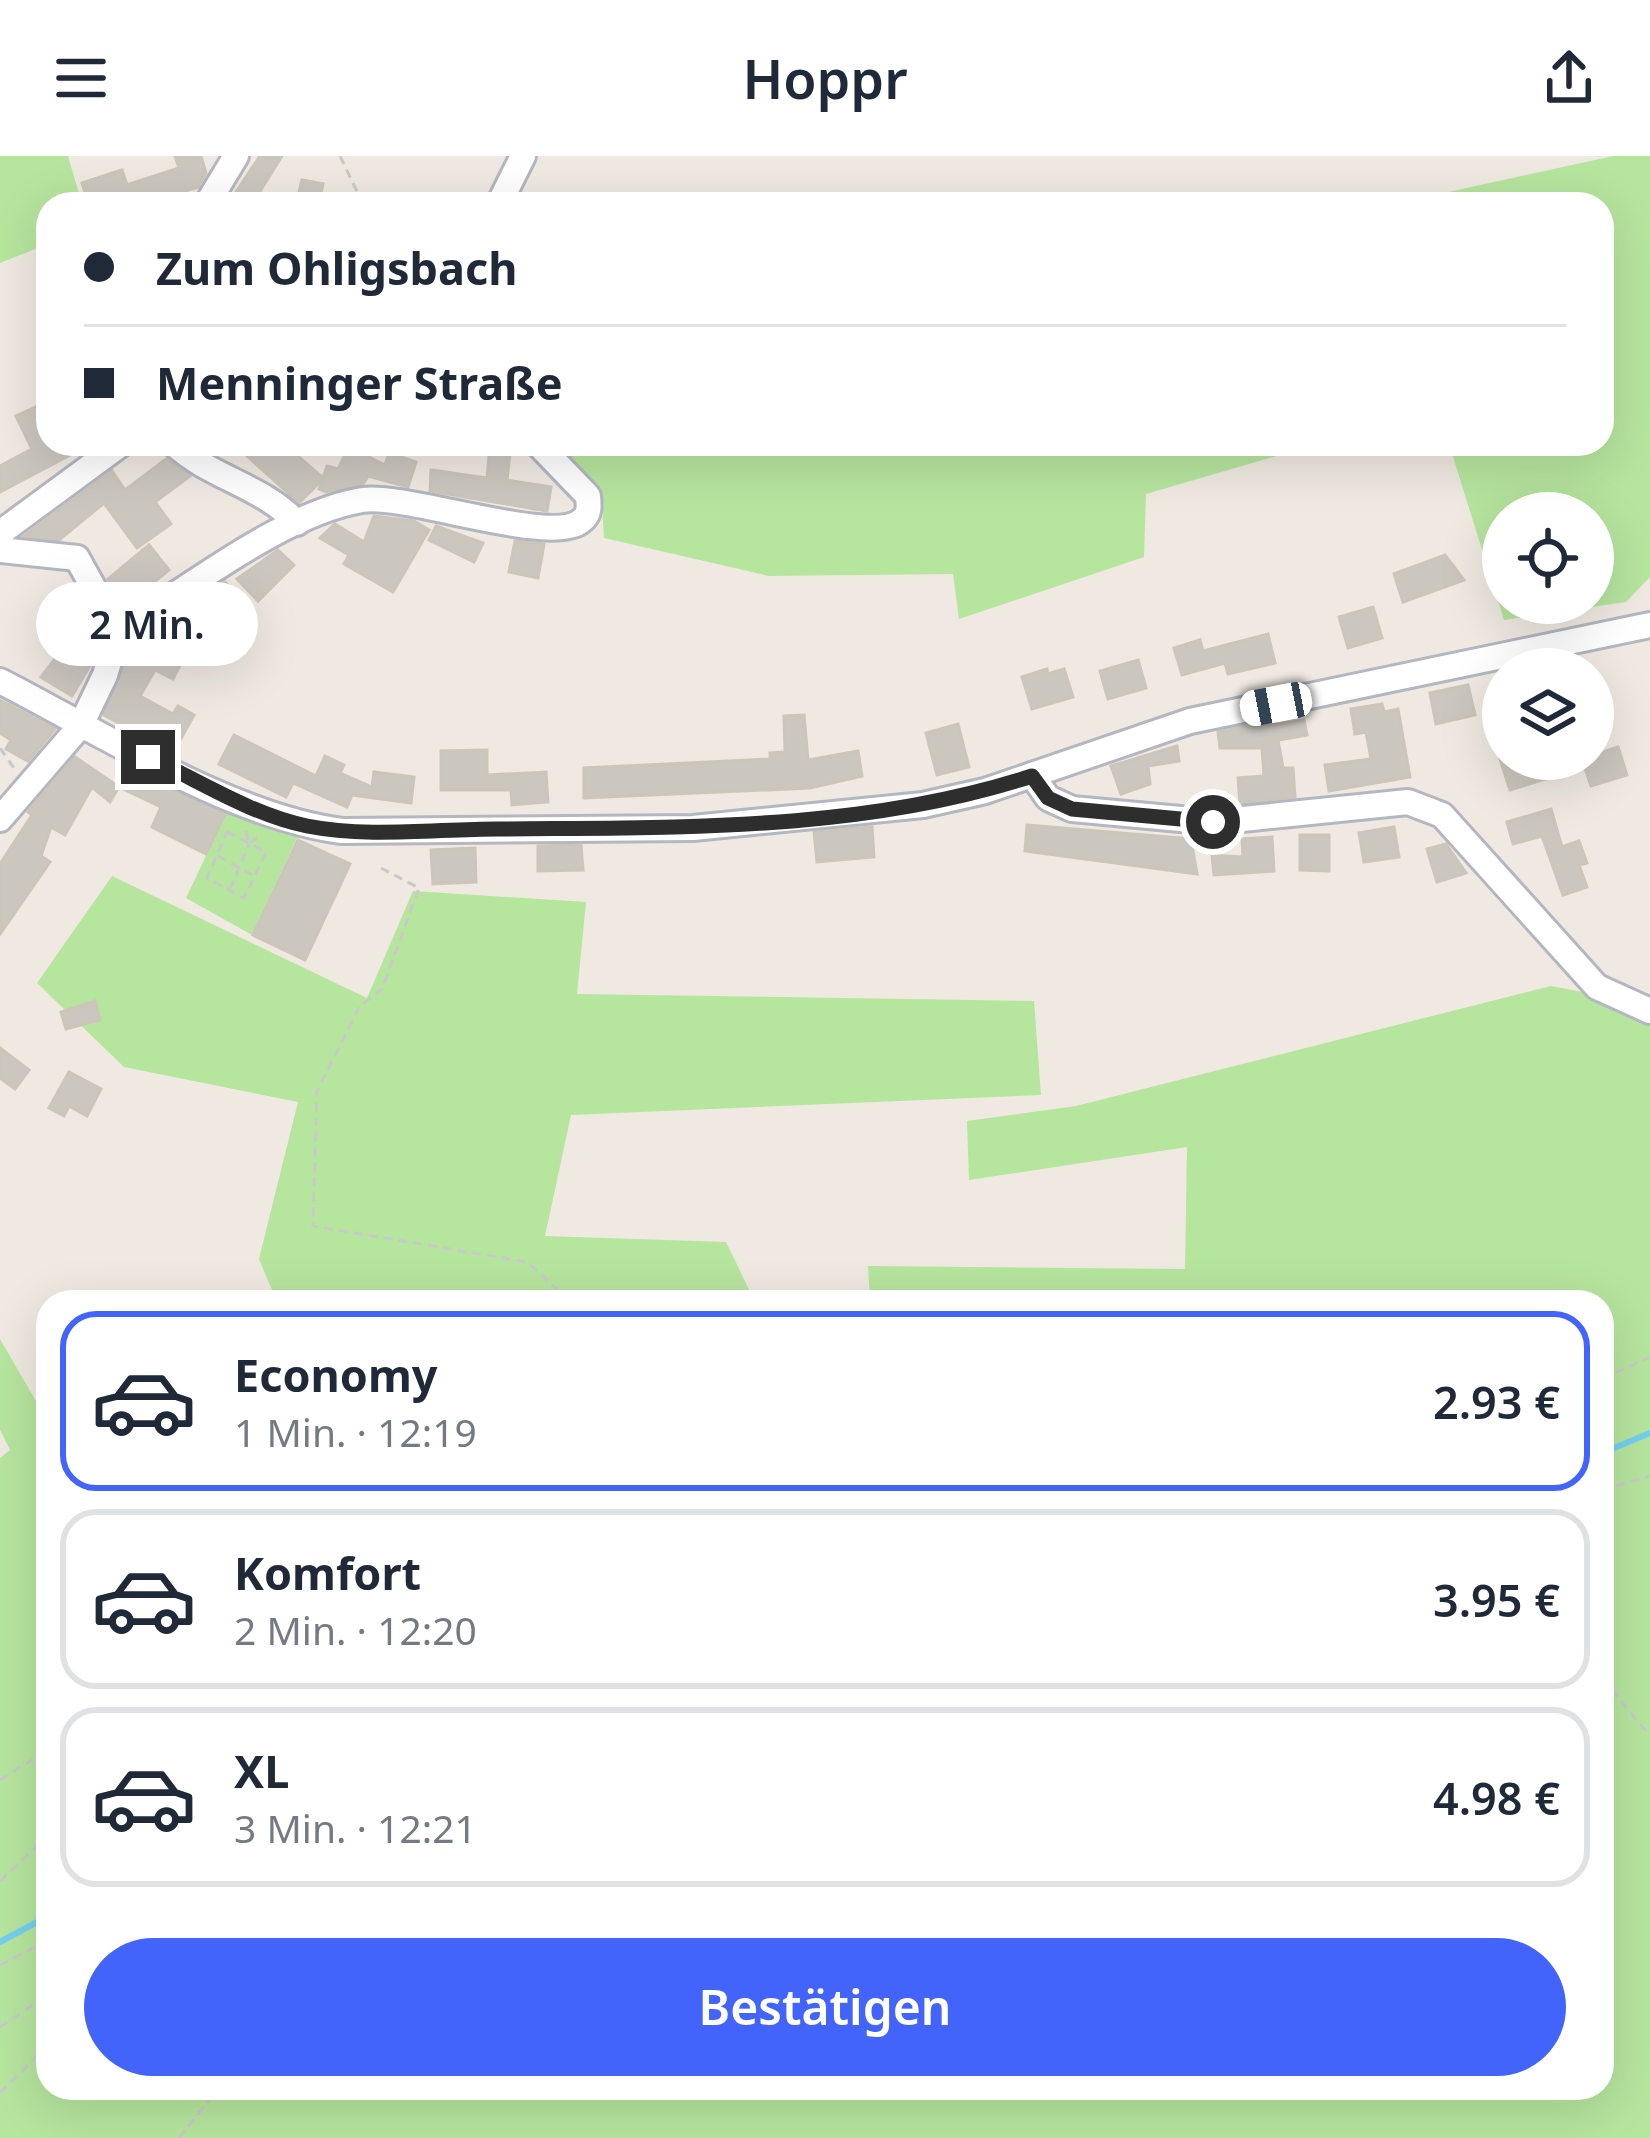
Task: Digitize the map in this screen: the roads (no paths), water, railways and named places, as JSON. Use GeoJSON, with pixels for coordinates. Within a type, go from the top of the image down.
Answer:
{"type":"FeatureCollection","features":[{"type":"Feature","properties":{"kind":"street"},"geometry":{"type":"LineString","coordinates":[[214,192],[236,156]]}},
{"type":"Feature","properties":{"kind":"street"},"geometry":{"type":"LineString","coordinates":[[505,192],[524,156]]}},
{"type":"Feature","properties":{"kind":"street"},"geometry":{"type":"LineString","coordinates":[[0,533],[105,456]]}},
{"type":"Feature","properties":{"kind":"street"},"geometry":{"type":"LineString","coordinates":[[190,456],[218,478],[262,494],[297,523]]}},
{"type":"Feature","properties":{"kind":"street"},"geometry":{"type":"LineString","coordinates":[[0,819],[81,725],[105,675],[118,632],[297,523],[364,499],[532,526],[565,528],[581,522],[589,511],[588,496],[550,456]]}},
{"type":"Feature","properties":{"kind":"street"},"geometry":{"type":"LineString","coordinates":[[0,550],[77,558],[118,632]]}},
{"type":"Feature","properties":{"kind":"street"},"geometry":{"type":"LineString","coordinates":[[0,681],[271,815],[342,831],[781,822],[922,805],[1032,776],[1190,721],[1491,658],[1649,619]]}},
{"type":"Feature","properties":{"kind":"street"},"geometry":{"type":"LineString","coordinates":[[1032,776],[1048,798],[1072,809],[1213,822],[1280,819],[1354,803],[1408,802],[1442,815],[1597,987],[1650,1011]]}},
{"type":"Feature","properties":{"kind":"waterway"},"geometry":{"type":"LineString","coordinates":[[1614,1448],[1650,1433]]}},
{"type":"Feature","properties":{"kind":"waterway"},"geometry":{"type":"LineString","coordinates":[[0,1942],[36,1922]]}}]}
